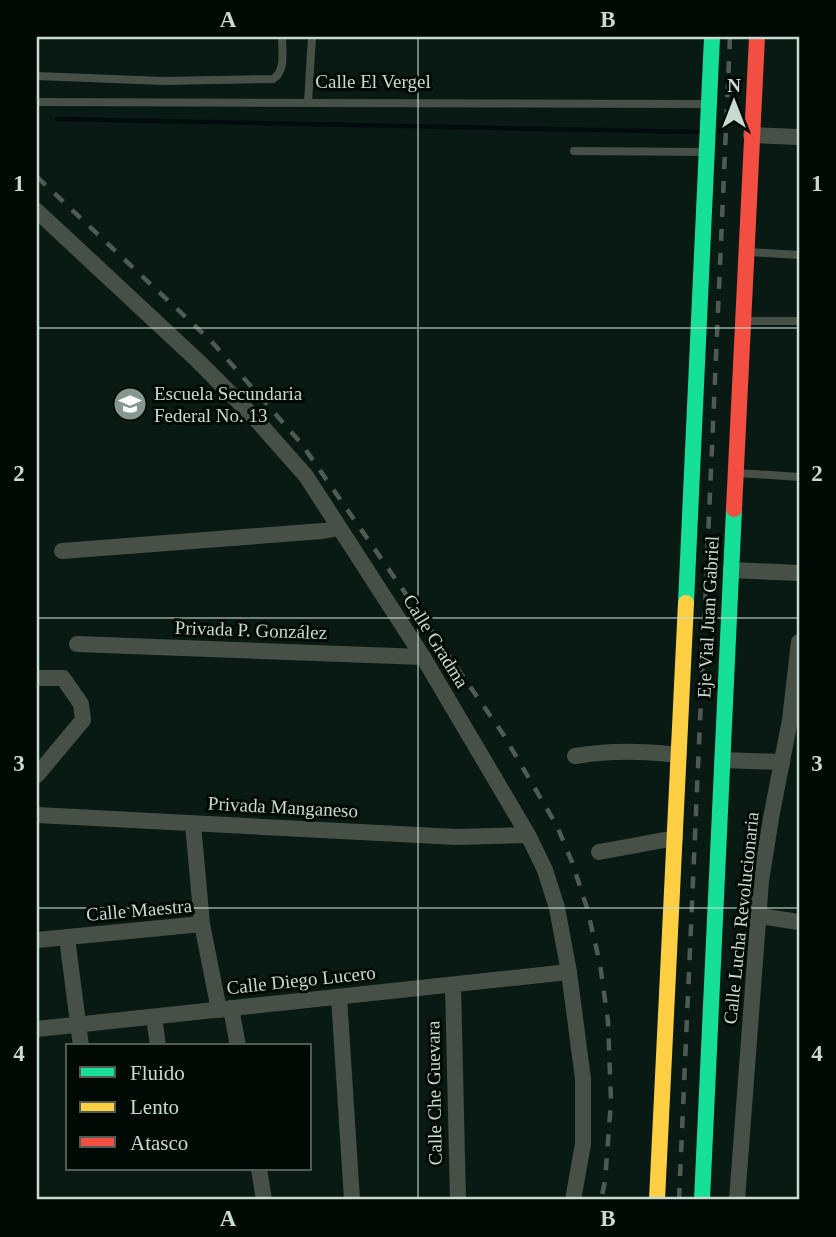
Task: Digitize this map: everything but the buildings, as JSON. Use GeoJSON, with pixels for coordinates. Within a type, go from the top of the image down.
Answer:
{"type":"FeatureCollection","features":[{"type":"Feature","properties":{"kind":"main road","name":"Eje Vial Juan Gabriel"},"geometry":{"type":"LineString","coordinates":[[657,1200],[712,37]]}},
{"type":"Feature","properties":{"kind":"main road","name":"Eje Vial Juan Gabriel"},"geometry":{"type":"LineString","coordinates":[[702,1200],[757,37]]}},
{"type":"Feature","properties":{"kind":"street"},"geometry":{"type":"LineString","coordinates":[[751,135],[799,137]]}},
{"type":"Feature","properties":{"kind":"street","name":"Calle Gradma"},"geometry":{"type":"LineString","coordinates":[[37,211],[198,361],[252,415],[306,476],[423,657],[528,835],[545,870],[557,908],[569,972],[583,1079],[583,1144],[573,1200]]}},
{"type":"Feature","properties":{"kind":"street"},"geometry":{"type":"LineString","coordinates":[[62,551],[339,528]]}},
{"type":"Feature","properties":{"kind":"street"},"geometry":{"type":"LineString","coordinates":[[731,570],[799,573]]}},
{"type":"Feature","properties":{"kind":"street","name":"Calle Lucha Revolucionaria"},"geometry":{"type":"LineString","coordinates":[[737,1200],[761,881],[782,762],[795,720],[799,642]]}},
{"type":"Feature","properties":{"kind":"street","name":"Privada P. González"},"geometry":{"type":"LineString","coordinates":[[77,645],[423,657]]}},
{"type":"Feature","properties":{"kind":"street"},"geometry":{"type":"LineString","coordinates":[[37,678],[62,678],[81,704],[83,720],[37,775]]}},
{"type":"Feature","properties":{"kind":"street"},"geometry":{"type":"LineString","coordinates":[[575,756],[631,751],[680,755]]}},
{"type":"Feature","properties":{"kind":"street"},"geometry":{"type":"LineString","coordinates":[[722,760],[782,762]]}},
{"type":"Feature","properties":{"kind":"street","name":"Privada Manganeso"},"geometry":{"type":"LineString","coordinates":[[37,815],[456,837],[528,835]]}},
{"type":"Feature","properties":{"kind":"street"},"geometry":{"type":"LineString","coordinates":[[193,824],[202,924]]}},
{"type":"Feature","properties":{"kind":"street"},"geometry":{"type":"LineString","coordinates":[[599,852],[676,838]]}},
{"type":"Feature","properties":{"kind":"street"},"geometry":{"type":"LineString","coordinates":[[759,916],[799,922]]}},
{"type":"Feature","properties":{"kind":"street","name":"Calle Maestra"},"geometry":{"type":"LineString","coordinates":[[37,940],[202,924],[237,1044]]}},
{"type":"Feature","properties":{"kind":"street"},"geometry":{"type":"LineString","coordinates":[[67,938],[81,1044]]}},
{"type":"Feature","properties":{"kind":"street","name":"Calle Diego Lucero"},"geometry":{"type":"LineString","coordinates":[[37,1029],[569,972]]}},
{"type":"Feature","properties":{"kind":"street","name":"Calle Che Guevara"},"geometry":{"type":"LineString","coordinates":[[453,985],[458,1200]]}},
{"type":"Feature","properties":{"kind":"street"},"geometry":{"type":"LineString","coordinates":[[339,997],[352,1200]]}},
{"type":"Feature","properties":{"kind":"street"},"geometry":{"type":"LineString","coordinates":[[154,1017],[158,1044]]}},
{"type":"Feature","properties":{"kind":"street"},"geometry":{"type":"LineString","coordinates":[[259,1170],[264,1200]]}},
{"type":"Feature","properties":{"kind":"lane"},"geometry":{"type":"LineString","coordinates":[[37,76],[163,81],[273,79],[281,72],[282,37]]}},
{"type":"Feature","properties":{"kind":"lane"},"geometry":{"type":"LineString","coordinates":[[308,102],[312,37]]}},
{"type":"Feature","properties":{"kind":"lane","name":"Calle El Vergel"},"geometry":{"type":"LineString","coordinates":[[37,102],[709,104]]}},
{"type":"Feature","properties":{"kind":"lane"},"geometry":{"type":"LineString","coordinates":[[574,151],[707,152]]}},
{"type":"Feature","properties":{"kind":"lane"},"geometry":{"type":"LineString","coordinates":[[746,252],[799,255]]}},
{"type":"Feature","properties":{"kind":"lane"},"geometry":{"type":"LineString","coordinates":[[743,321],[799,321]]}},
{"type":"Feature","properties":{"kind":"lane"},"geometry":{"type":"LineString","coordinates":[[735,473],[799,477]]}},
{"type":"Feature","properties":{"kind":"waterway"},"geometry":{"type":"LineString","coordinates":[[57,119],[698,132]]}},
{"type":"Feature","properties":{"kind":"railway"},"geometry":{"type":"LineString","coordinates":[[679,1200],[730,37]]}},
{"type":"Feature","properties":{"kind":"railway"},"geometry":{"type":"LineString","coordinates":[[37,177],[212,342],[301,443],[503,734],[557,826],[587,908],[600,964],[608,1021],[611,1101],[601,1200]]}},
{"type":"Feature","properties":{"kind":"traffic: fast"},"geometry":{"type":"LineString","coordinates":[[686,603],[712,37]]}},
{"type":"Feature","properties":{"kind":"traffic: fast"},"geometry":{"type":"LineString","coordinates":[[702,1200],[734,509]]}},
{"type":"Feature","properties":{"kind":"traffic: slow"},"geometry":{"type":"LineString","coordinates":[[657,1200],[686,603]]}},
{"type":"Feature","properties":{"kind":"traffic: jam"},"geometry":{"type":"LineString","coordinates":[[734,509],[757,37]]}},
{"type":"Feature","properties":{"kind":"place","name":"Escuela Secundaria Federal No. 13"},"geometry":{"type":"Point","coordinates":[130,404]}}]}
